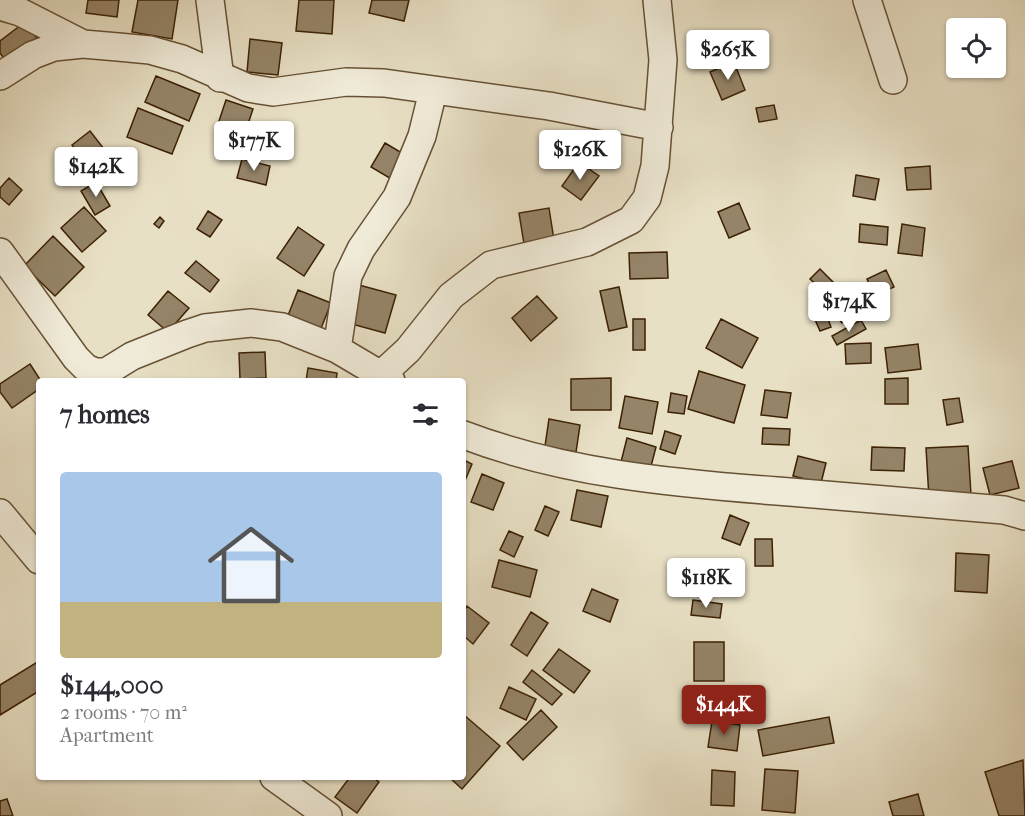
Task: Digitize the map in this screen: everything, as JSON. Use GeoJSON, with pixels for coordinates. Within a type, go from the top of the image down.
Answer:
{"type":"FeatureCollection","features":[{"type":"Feature","properties":{"kind":"street"},"geometry":{"type":"LineString","coordinates":[[210,0],[220,78]]}},
{"type":"Feature","properties":{"kind":"street"},"geometry":{"type":"LineString","coordinates":[[0,252],[76,358],[86,368],[95,372],[106,372],[132,357],[187,334],[235,324],[282,327],[337,349],[387,377],[451,296],[491,265],[587,242],[631,220],[647,198],[655,166],[663,60],[657,0]]}},
{"type":"Feature","properties":{"kind":"street"},"geometry":{"type":"LineString","coordinates":[[867,0],[893,80]]}},
{"type":"Feature","properties":{"kind":"street"},"geometry":{"type":"LineString","coordinates":[[0,6],[20,12],[83,44]]}},
{"type":"Feature","properties":{"kind":"street"},"geometry":{"type":"LineString","coordinates":[[0,76],[43,50],[83,44],[150,50],[182,59],[220,78],[248,88],[273,92],[346,82],[384,83],[549,106],[659,127]]}},
{"type":"Feature","properties":{"kind":"street"},"geometry":{"type":"LineString","coordinates":[[337,349],[348,276],[361,249],[397,197],[422,136],[433,91]]}},
{"type":"Feature","properties":{"kind":"street"},"geometry":{"type":"LineString","coordinates":[[466,436],[540,459],[610,474],[693,484],[1005,510],[1025,516]]}},
{"type":"Feature","properties":{"kind":"street"},"geometry":{"type":"LineString","coordinates":[[0,513],[36,556]]}},
{"type":"Feature","properties":{"kind":"street"},"geometry":{"type":"LineString","coordinates":[[278,780],[328,816]]}},
{"type":"Feature","properties":{"kind":"building"},"geometry":{"type":"Polygon","coordinates":[[[88,0],[119,0],[117,17],[86,13],[88,0]]]}},
{"type":"Feature","properties":{"kind":"building"},"geometry":{"type":"Polygon","coordinates":[[[138,0],[178,0],[172,39],[132,32],[138,0]]]}},
{"type":"Feature","properties":{"kind":"building"},"geometry":{"type":"Polygon","coordinates":[[[299,0],[334,0],[332,34],[296,31],[299,0]]]}},
{"type":"Feature","properties":{"kind":"building"},"geometry":{"type":"Polygon","coordinates":[[[372,0],[409,0],[404,21],[369,13],[372,0]]]}},
{"type":"Feature","properties":{"kind":"building"},"geometry":{"type":"Polygon","coordinates":[[[25,22],[42,45],[11,68],[0,53],[0,41],[25,22]]]}},
{"type":"Feature","properties":{"kind":"building"},"geometry":{"type":"Polygon","coordinates":[[[250,39],[282,43],[278,75],[247,72],[250,39]]]}},
{"type":"Feature","properties":{"kind":"building"},"geometry":{"type":"Polygon","coordinates":[[[734,62],[745,90],[722,100],[710,72],[734,62]]]}},
{"type":"Feature","properties":{"kind":"building"},"geometry":{"type":"Polygon","coordinates":[[[156,76],[200,94],[189,121],[145,102],[156,76]]]}},
{"type":"Feature","properties":{"kind":"building"},"geometry":{"type":"Polygon","coordinates":[[[226,100],[253,109],[245,133],[218,124],[226,100]]]}},
{"type":"Feature","properties":{"kind":"building"},"geometry":{"type":"Polygon","coordinates":[[[774,105],[777,119],[759,122],[756,108],[774,105]]]}},
{"type":"Feature","properties":{"kind":"building"},"geometry":{"type":"Polygon","coordinates":[[[138,108],[183,126],[172,154],[127,137],[138,108]]]}},
{"type":"Feature","properties":{"kind":"building"},"geometry":{"type":"Polygon","coordinates":[[[90,131],[111,158],[93,171],[72,145],[90,131]]]}},
{"type":"Feature","properties":{"kind":"building"},"geometry":{"type":"Polygon","coordinates":[[[385,143],[407,156],[393,180],[371,167],[385,143]]]}},
{"type":"Feature","properties":{"kind":"building"},"geometry":{"type":"Polygon","coordinates":[[[242,159],[270,166],[266,185],[237,178],[242,159]]]}},
{"type":"Feature","properties":{"kind":"building"},"geometry":{"type":"Polygon","coordinates":[[[579,162],[599,176],[581,200],[562,186],[579,162]]]}},
{"type":"Feature","properties":{"kind":"building"},"geometry":{"type":"Polygon","coordinates":[[[930,166],[931,189],[907,190],[905,168],[930,166]]]}},
{"type":"Feature","properties":{"kind":"building"},"geometry":{"type":"Polygon","coordinates":[[[856,175],[879,179],[875,200],[853,196],[856,175]]]}},
{"type":"Feature","properties":{"kind":"building"},"geometry":{"type":"Polygon","coordinates":[[[9,178],[22,190],[9,205],[0,197],[0,188],[9,178]]]}},
{"type":"Feature","properties":{"kind":"building"},"geometry":{"type":"Polygon","coordinates":[[[96,182],[110,206],[95,215],[81,191],[96,182]]]}},
{"type":"Feature","properties":{"kind":"building"},"geometry":{"type":"Polygon","coordinates":[[[739,203],[750,229],[729,238],[718,212],[739,203]]]}},
{"type":"Feature","properties":{"kind":"building"},"geometry":{"type":"Polygon","coordinates":[[[84,207],[106,231],[82,252],[61,228],[84,207]]]}},
{"type":"Feature","properties":{"kind":"building"},"geometry":{"type":"Polygon","coordinates":[[[549,208],[554,240],[524,244],[519,213],[549,208]]]}},
{"type":"Feature","properties":{"kind":"building"},"geometry":{"type":"Polygon","coordinates":[[[208,211],[222,220],[210,237],[197,229],[208,211]]]}},
{"type":"Feature","properties":{"kind":"building"},"geometry":{"type":"Polygon","coordinates":[[[160,217],[164,221],[159,228],[154,224],[160,217]]]}},
{"type":"Feature","properties":{"kind":"building"},"geometry":{"type":"Polygon","coordinates":[[[860,224],[888,227],[887,245],[859,242],[860,224]]]}},
{"type":"Feature","properties":{"kind":"building"},"geometry":{"type":"Polygon","coordinates":[[[902,224],[925,228],[922,256],[898,253],[902,224]]]}},
{"type":"Feature","properties":{"kind":"building"},"geometry":{"type":"Polygon","coordinates":[[[298,227],[324,245],[304,276],[277,258],[298,227]]]}},
{"type":"Feature","properties":{"kind":"building"},"geometry":{"type":"Polygon","coordinates":[[[53,236],[84,267],[55,296],[24,266],[53,236]]]}},
{"type":"Feature","properties":{"kind":"building"},"geometry":{"type":"Polygon","coordinates":[[[667,252],[668,278],[630,279],[629,253],[667,252]]]}},
{"type":"Feature","properties":{"kind":"building"},"geometry":{"type":"Polygon","coordinates":[[[196,261],[219,280],[210,292],[185,273],[196,261]]]}},
{"type":"Feature","properties":{"kind":"building"},"geometry":{"type":"Polygon","coordinates":[[[820,269],[834,283],[825,293],[810,279],[820,269]]]}},
{"type":"Feature","properties":{"kind":"building"},"geometry":{"type":"Polygon","coordinates":[[[886,270],[894,287],[875,296],[867,279],[886,270]]]}},
{"type":"Feature","properties":{"kind":"building"},"geometry":{"type":"Polygon","coordinates":[[[844,284],[862,305],[842,323],[824,302],[844,284]]]}},
{"type":"Feature","properties":{"kind":"building"},"geometry":{"type":"Polygon","coordinates":[[[359,285],[396,295],[385,333],[348,323],[359,285]]]}},
{"type":"Feature","properties":{"kind":"building"},"geometry":{"type":"Polygon","coordinates":[[[619,287],[627,327],[609,331],[600,291],[619,287]]]}},
{"type":"Feature","properties":{"kind":"building"},"geometry":{"type":"Polygon","coordinates":[[[298,290],[331,303],[320,331],[287,318],[298,290]]]}},
{"type":"Feature","properties":{"kind":"building"},"geometry":{"type":"Polygon","coordinates":[[[814,290],[825,297],[820,305],[809,299],[814,290]]]}},
{"type":"Feature","properties":{"kind":"building"},"geometry":{"type":"Polygon","coordinates":[[[168,291],[189,308],[168,332],[148,315],[168,291]]]}},
{"type":"Feature","properties":{"kind":"building"},"geometry":{"type":"Polygon","coordinates":[[[537,296],[557,318],[531,341],[512,318],[537,296]]]}},
{"type":"Feature","properties":{"kind":"building"},"geometry":{"type":"Polygon","coordinates":[[[825,311],[831,327],[820,331],[813,315],[825,311]]]}},
{"type":"Feature","properties":{"kind":"building"},"geometry":{"type":"Polygon","coordinates":[[[633,319],[645,319],[645,350],[633,350],[633,319]]]}},
{"type":"Feature","properties":{"kind":"building"},"geometry":{"type":"Polygon","coordinates":[[[721,319],[758,338],[742,368],[706,348],[721,319]]]}},
{"type":"Feature","properties":{"kind":"building"},"geometry":{"type":"Polygon","coordinates":[[[861,320],[866,329],[837,345],[832,336],[861,320]]]}},
{"type":"Feature","properties":{"kind":"building"},"geometry":{"type":"Polygon","coordinates":[[[871,343],[871,363],[846,364],[845,344],[871,343]]]}},
{"type":"Feature","properties":{"kind":"building"},"geometry":{"type":"Polygon","coordinates":[[[918,344],[921,369],[888,373],[885,348],[918,344]]]}},
{"type":"Feature","properties":{"kind":"building"},"geometry":{"type":"Polygon","coordinates":[[[265,352],[266,378],[240,378],[239,353],[265,352]]]}},
{"type":"Feature","properties":{"kind":"building"},"geometry":{"type":"Polygon","coordinates":[[[30,364],[39,378],[36,378],[36,391],[12,408],[0,392],[0,384],[30,364]]]}},
{"type":"Feature","properties":{"kind":"building"},"geometry":{"type":"Polygon","coordinates":[[[308,368],[337,373],[336,378],[306,378],[308,368]]]}},
{"type":"Feature","properties":{"kind":"building"},"geometry":{"type":"Polygon","coordinates":[[[699,371],[745,385],[734,423],[688,409],[699,371]]]}},
{"type":"Feature","properties":{"kind":"building"},"geometry":{"type":"Polygon","coordinates":[[[611,378],[611,410],[571,410],[571,379],[611,378]]]}},
{"type":"Feature","properties":{"kind":"building"},"geometry":{"type":"Polygon","coordinates":[[[908,378],[908,404],[885,404],[885,379],[908,378]]]}},
{"type":"Feature","properties":{"kind":"building"},"geometry":{"type":"Polygon","coordinates":[[[765,390],[791,393],[787,418],[761,415],[765,390]]]}},
{"type":"Feature","properties":{"kind":"building"},"geometry":{"type":"Polygon","coordinates":[[[671,393],[687,396],[684,414],[668,412],[671,393]]]}},
{"type":"Feature","properties":{"kind":"building"},"geometry":{"type":"Polygon","coordinates":[[[625,396],[658,402],[652,434],[619,428],[625,396]]]}},
{"type":"Feature","properties":{"kind":"building"},"geometry":{"type":"Polygon","coordinates":[[[959,398],[963,422],[947,425],[943,400],[959,398]]]}},
{"type":"Feature","properties":{"kind":"building"},"geometry":{"type":"Polygon","coordinates":[[[549,419],[580,425],[576,452],[545,446],[549,419]]]}},
{"type":"Feature","properties":{"kind":"building"},"geometry":{"type":"Polygon","coordinates":[[[763,428],[790,429],[789,445],[762,444],[763,428]]]}},
{"type":"Feature","properties":{"kind":"building"},"geometry":{"type":"Polygon","coordinates":[[[665,431],[681,436],[675,454],[660,449],[665,431]]]}},
{"type":"Feature","properties":{"kind":"building"},"geometry":{"type":"Polygon","coordinates":[[[627,438],[656,447],[650,470],[621,462],[627,438]]]}},
{"type":"Feature","properties":{"kind":"building"},"geometry":{"type":"Polygon","coordinates":[[[968,446],[971,495],[929,498],[926,448],[968,446]]]}},
{"type":"Feature","properties":{"kind":"building"},"geometry":{"type":"Polygon","coordinates":[[[872,447],[905,448],[904,471],[871,470],[872,447]]]}},
{"type":"Feature","properties":{"kind":"building"},"geometry":{"type":"Polygon","coordinates":[[[798,456],[826,463],[821,483],[793,476],[798,456]]]}},
{"type":"Feature","properties":{"kind":"building"},"geometry":{"type":"Polygon","coordinates":[[[466,461],[472,464],[466,478],[466,461]]]}},
{"type":"Feature","properties":{"kind":"building"},"geometry":{"type":"Polygon","coordinates":[[[1012,461],[1019,488],[990,495],[983,468],[1012,461]]]}},
{"type":"Feature","properties":{"kind":"building"},"geometry":{"type":"Polygon","coordinates":[[[482,474],[504,483],[493,510],[471,502],[482,474]]]}},
{"type":"Feature","properties":{"kind":"building"},"geometry":{"type":"Polygon","coordinates":[[[577,490],[608,496],[601,527],[571,520],[577,490]]]}},
{"type":"Feature","properties":{"kind":"building"},"geometry":{"type":"Polygon","coordinates":[[[545,506],[559,512],[548,536],[535,530],[545,506]]]}},
{"type":"Feature","properties":{"kind":"building"},"geometry":{"type":"Polygon","coordinates":[[[730,515],[749,523],[740,545],[722,538],[730,515]]]}},
{"type":"Feature","properties":{"kind":"building"},"geometry":{"type":"Polygon","coordinates":[[[509,531],[523,537],[514,557],[500,550],[509,531]]]}},
{"type":"Feature","properties":{"kind":"building"},"geometry":{"type":"Polygon","coordinates":[[[755,539],[772,539],[773,566],[755,566],[755,539]]]}},
{"type":"Feature","properties":{"kind":"building"},"geometry":{"type":"Polygon","coordinates":[[[956,553],[989,555],[987,593],[955,591],[956,553]]]}},
{"type":"Feature","properties":{"kind":"building"},"geometry":{"type":"Polygon","coordinates":[[[499,560],[537,570],[530,597],[492,587],[499,560]]]}},
{"type":"Feature","properties":{"kind":"building"},"geometry":{"type":"Polygon","coordinates":[[[592,589],[618,600],[610,622],[583,611],[592,589]]]}},
{"type":"Feature","properties":{"kind":"building"},"geometry":{"type":"Polygon","coordinates":[[[693,600],[722,604],[720,618],[691,615],[693,600]]]}},
{"type":"Feature","properties":{"kind":"building"},"geometry":{"type":"Polygon","coordinates":[[[467,606],[489,623],[473,644],[466,638],[467,606]]]}},
{"type":"Feature","properties":{"kind":"building"},"geometry":{"type":"Polygon","coordinates":[[[531,612],[548,623],[527,656],[511,645],[531,612]]]}},
{"type":"Feature","properties":{"kind":"building"},"geometry":{"type":"Polygon","coordinates":[[[694,642],[724,642],[724,681],[694,681],[694,642]]]}},
{"type":"Feature","properties":{"kind":"building"},"geometry":{"type":"Polygon","coordinates":[[[559,649],[590,671],[574,693],[543,670],[559,649]]]}},
{"type":"Feature","properties":{"kind":"building"},"geometry":{"type":"Polygon","coordinates":[[[36,663],[36,693],[0,715],[0,685],[36,663]]]}},
{"type":"Feature","properties":{"kind":"building"},"geometry":{"type":"Polygon","coordinates":[[[532,670],[562,694],[552,705],[523,682],[532,670]]]}},
{"type":"Feature","properties":{"kind":"building"},"geometry":{"type":"Polygon","coordinates":[[[509,687],[536,699],[526,720],[500,708],[509,687]]]}},
{"type":"Feature","properties":{"kind":"building"},"geometry":{"type":"Polygon","coordinates":[[[541,710],[557,727],[523,760],[507,743],[541,710]]]}},
{"type":"Feature","properties":{"kind":"building"},"geometry":{"type":"Polygon","coordinates":[[[466,717],[500,746],[462,789],[452,780],[466,780],[466,717]]]}},
{"type":"Feature","properties":{"kind":"building"},"geometry":{"type":"Polygon","coordinates":[[[829,717],[834,743],[763,756],[758,730],[829,717]]]}},
{"type":"Feature","properties":{"kind":"building"},"geometry":{"type":"Polygon","coordinates":[[[712,721],[740,725],[737,751],[708,747],[712,721]]]}},
{"type":"Feature","properties":{"kind":"building"},"geometry":{"type":"Polygon","coordinates":[[[1023,760],[1025,816],[999,816],[985,772],[1023,760]]]}},
{"type":"Feature","properties":{"kind":"building"},"geometry":{"type":"Polygon","coordinates":[[[765,769],[798,771],[795,813],[762,810],[765,769]]]}},
{"type":"Feature","properties":{"kind":"building"},"geometry":{"type":"Polygon","coordinates":[[[712,770],[735,772],[734,806],[711,805],[712,770]]]}},
{"type":"Feature","properties":{"kind":"building"},"geometry":{"type":"Polygon","coordinates":[[[348,780],[376,780],[379,782],[357,813],[335,797],[348,780]]]}},
{"type":"Feature","properties":{"kind":"building"},"geometry":{"type":"Polygon","coordinates":[[[918,794],[924,816],[893,816],[889,802],[918,794]]]}},
{"type":"Feature","properties":{"kind":"building"},"geometry":{"type":"Polygon","coordinates":[[[7,799],[13,816],[0,816],[0,801],[7,799]]]}}]}
